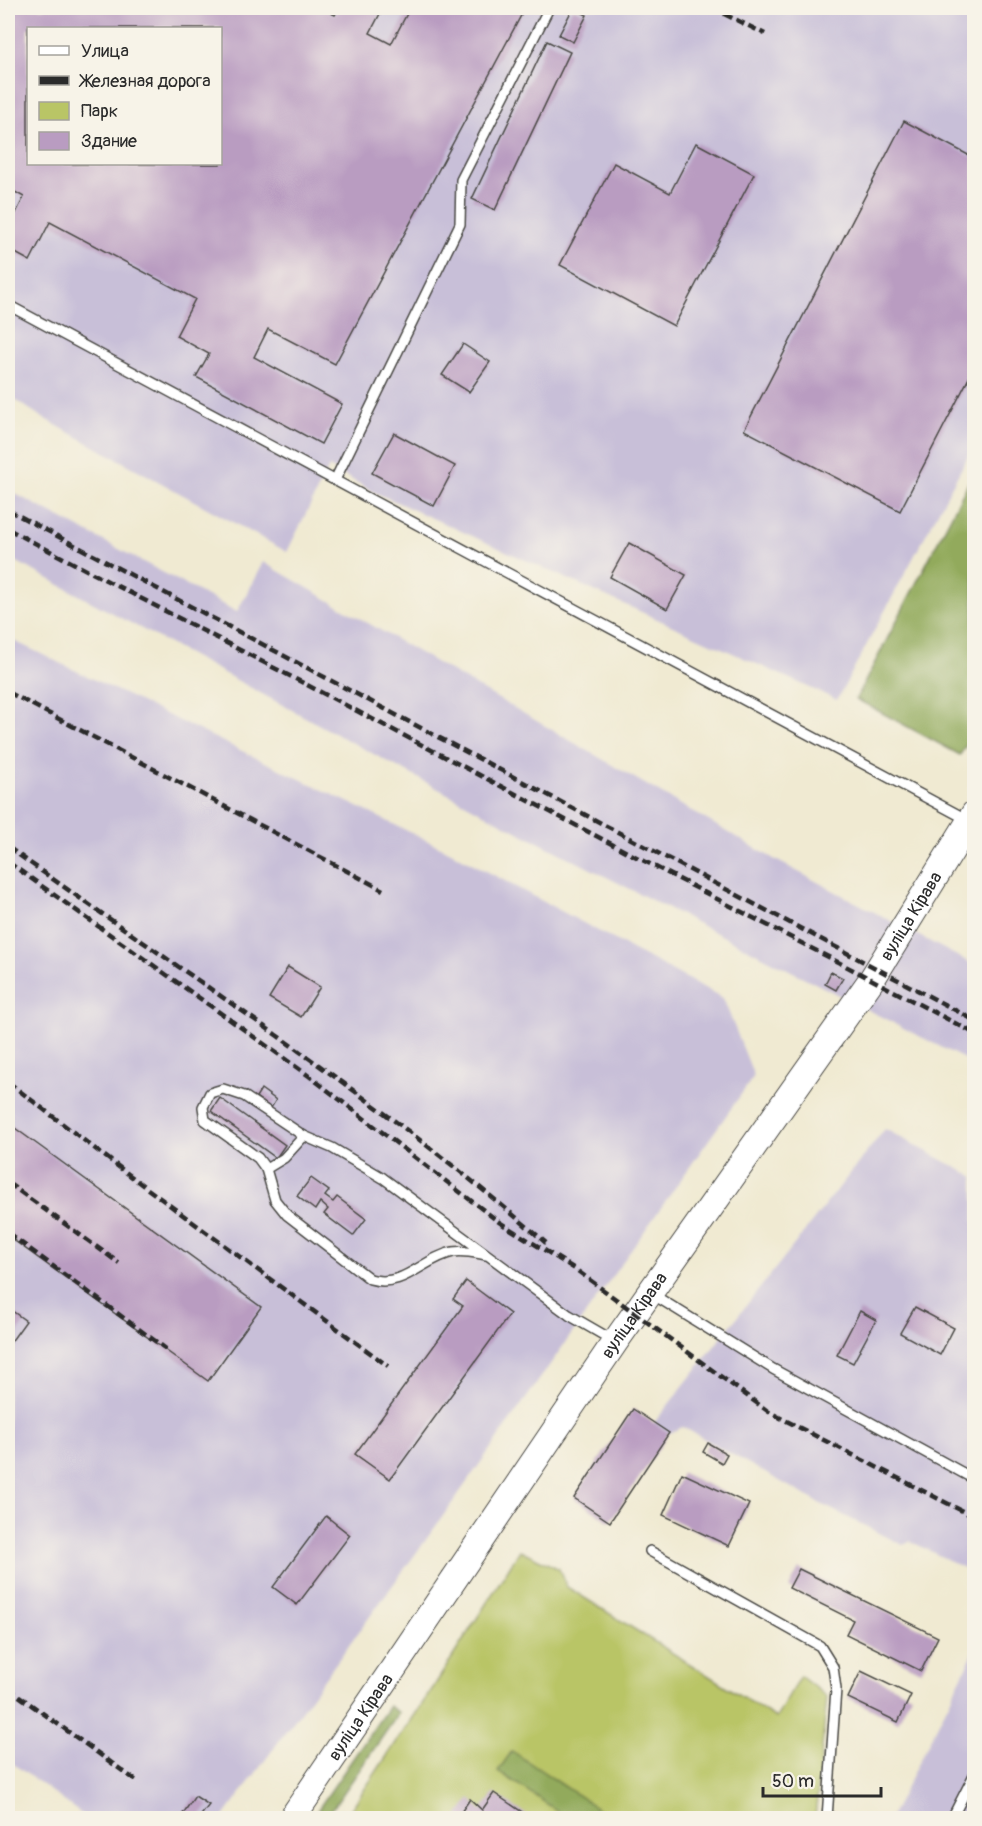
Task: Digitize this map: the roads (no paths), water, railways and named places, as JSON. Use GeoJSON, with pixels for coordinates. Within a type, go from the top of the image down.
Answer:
{"type":"FeatureCollection","features":[{"type":"Feature","properties":{"kind":"main road","name":"вуліца Кірава"},"geometry":{"type":"LineString","coordinates":[[292,1818],[615,1342],[872,979],[972,817]]}},
{"type":"Feature","properties":{"kind":"lane"},"geometry":{"type":"LineString","coordinates":[[335,480],[460,224],[461,180],[549,8]]}},
{"type":"Feature","properties":{"kind":"lane"},"geometry":{"type":"LineString","coordinates":[[8,305],[972,817]]}},
{"type":"Feature","properties":{"kind":"lane"},"geometry":{"type":"LineString","coordinates":[[486,1255],[451,1252],[398,1279],[384,1283],[370,1279],[286,1215],[275,1200],[266,1169],[258,1158],[205,1120],[203,1107],[210,1093],[223,1089],[244,1096],[304,1136],[332,1148],[383,1178],[569,1315],[615,1342]]}},
{"type":"Feature","properties":{"kind":"lane"},"geometry":{"type":"LineString","coordinates":[[266,1169],[284,1158],[304,1136]]}},
{"type":"Feature","properties":{"kind":"lane"},"geometry":{"type":"LineString","coordinates":[[650,1293],[782,1374],[975,1479]]}},
{"type":"Feature","properties":{"kind":"lane"},"geometry":{"type":"LineString","coordinates":[[650,1551],[820,1646],[833,1667],[836,1689],[826,1818]]}},
{"type":"Feature","properties":{"kind":"lane"},"geometry":{"type":"LineString","coordinates":[[952,1818],[975,1775]]}},
{"type":"Feature","properties":{"kind":"railway"},"geometry":{"type":"LineString","coordinates":[[712,8],[765,34]]}},
{"type":"Feature","properties":{"kind":"railway"},"geometry":{"type":"LineString","coordinates":[[8,510],[974,1020]]}},
{"type":"Feature","properties":{"kind":"railway"},"geometry":{"type":"LineString","coordinates":[[8,529],[974,1033]]}},
{"type":"Feature","properties":{"kind":"railway"},"geometry":{"type":"LineString","coordinates":[[8,692],[383,890]]}},
{"type":"Feature","properties":{"kind":"railway"},"geometry":{"type":"LineString","coordinates":[[8,847],[349,1087],[482,1189],[546,1243]]}},
{"type":"Feature","properties":{"kind":"railway"},"geometry":{"type":"LineString","coordinates":[[8,862],[309,1076],[499,1222],[575,1269],[769,1412],[974,1517]]}},
{"type":"Feature","properties":{"kind":"railway"},"geometry":{"type":"LineString","coordinates":[[8,1082],[145,1187],[388,1366]]}},
{"type":"Feature","properties":{"kind":"railway"},"geometry":{"type":"LineString","coordinates":[[8,1183],[119,1263]]}},
{"type":"Feature","properties":{"kind":"railway"},"geometry":{"type":"LineString","coordinates":[[8,1233],[166,1349]]}},
{"type":"Feature","properties":{"kind":"railway"},"geometry":{"type":"LineString","coordinates":[[8,1688],[138,1782]]}}]}
